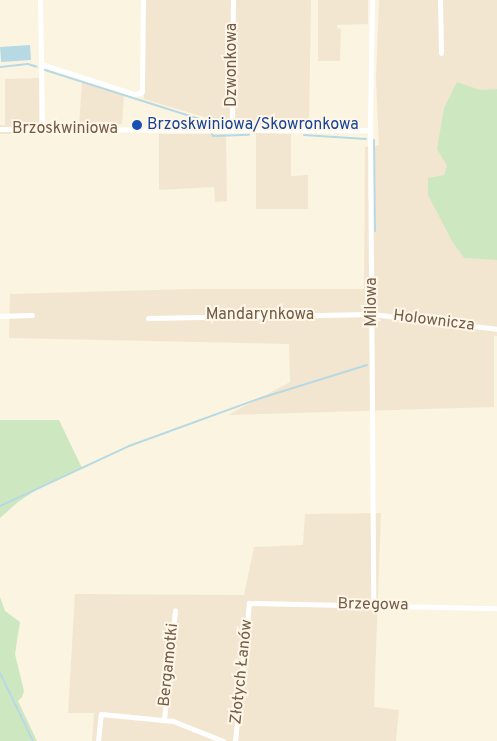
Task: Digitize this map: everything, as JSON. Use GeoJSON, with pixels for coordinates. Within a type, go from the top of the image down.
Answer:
{"type":"FeatureCollection","features":[{"type":"Feature","properties":{"kind":"street"},"geometry":{"type":"LineString","coordinates":[[40,0],[42,129]]}},
{"type":"Feature","properties":{"kind":"street"},"geometry":{"type":"LineString","coordinates":[[42,64],[134,94],[142,91],[143,0]]}},
{"type":"Feature","properties":{"kind":"street","name":"Dzwonkowa"},"geometry":{"type":"LineString","coordinates":[[232,0],[232,129]]}},
{"type":"Feature","properties":{"kind":"street","name":"Milowa"},"geometry":{"type":"LineString","coordinates":[[372,0],[370,130],[373,605]]}},
{"type":"Feature","properties":{"kind":"street"},"geometry":{"type":"LineString","coordinates":[[440,0],[441,53]]}},
{"type":"Feature","properties":{"kind":"street","name":"Brzoskwiniowa"},"geometry":{"type":"LineString","coordinates":[[0,129],[370,130]]}},
{"type":"Feature","properties":{"kind":"street","name":"Mandarynkowa"},"geometry":{"type":"LineString","coordinates":[[148,318],[372,314]]}},
{"type":"Feature","properties":{"kind":"street","name":"Holownicza"},"geometry":{"type":"LineString","coordinates":[[372,314],[497,329]]}},
{"type":"Feature","properties":{"kind":"street"},"geometry":{"type":"LineString","coordinates":[[0,316],[32,315]]}},
{"type":"Feature","properties":{"kind":"street","name":"Brzegowa"},"geometry":{"type":"LineString","coordinates":[[249,603],[497,608]]}},
{"type":"Feature","properties":{"kind":"street","name":"Złotych Łanów"},"geometry":{"type":"LineString","coordinates":[[235,741],[249,603]]}},
{"type":"Feature","properties":{"kind":"street","name":"Bergamotki"},"geometry":{"type":"LineString","coordinates":[[164,719],[175,611]]}},
{"type":"Feature","properties":{"kind":"street"},"geometry":{"type":"LineString","coordinates":[[98,741],[101,714],[164,719],[223,741]]}},
{"type":"Feature","properties":{"kind":"shaded area"},"geometry":{"type":"Polygon","coordinates":[[[142,0],[311,0],[309,126],[215,126],[214,120],[144,99],[142,0]]]}},
{"type":"Feature","properties":{"kind":"shaded area"},"geometry":{"type":"Polygon","coordinates":[[[318,0],[368,0],[368,24],[337,25],[337,28],[341,29],[340,61],[318,61],[318,0]]]}},
{"type":"Feature","properties":{"kind":"shaded area"},"geometry":{"type":"Polygon","coordinates":[[[379,0],[497,0],[497,336],[494,336],[494,407],[228,415],[290,382],[289,344],[9,338],[10,294],[189,289],[364,289],[365,147],[379,145],[376,79],[379,0]]]}},
{"type":"Feature","properties":{"kind":"shaded area"},"geometry":{"type":"Polygon","coordinates":[[[39,78],[39,134],[0,134],[0,125],[5,125],[5,79],[39,78]]]}},
{"type":"Feature","properties":{"kind":"shaded area"},"geometry":{"type":"Polygon","coordinates":[[[82,82],[124,94],[122,124],[79,125],[82,82]]]}},
{"type":"Feature","properties":{"kind":"shaded area"},"geometry":{"type":"Polygon","coordinates":[[[256,133],[291,134],[291,176],[308,175],[308,209],[256,209],[256,133]]]}},
{"type":"Feature","properties":{"kind":"shaded area"},"geometry":{"type":"Polygon","coordinates":[[[159,134],[226,134],[227,201],[215,202],[214,187],[159,190],[159,134]]]}},
{"type":"Feature","properties":{"kind":"shaded area"},"geometry":{"type":"Polygon","coordinates":[[[381,513],[374,707],[399,710],[396,741],[92,741],[94,713],[68,713],[75,594],[244,595],[254,547],[303,545],[305,514],[381,513]]]}},
{"type":"Feature","properties":{"kind":"green space"},"geometry":{"type":"Polygon","coordinates":[[[457,82],[480,90],[497,89],[497,260],[464,258],[452,241],[428,195],[428,178],[444,175],[447,166],[437,149],[444,108],[457,82]]]}},
{"type":"Feature","properties":{"kind":"green space"},"geometry":{"type":"Polygon","coordinates":[[[0,420],[59,420],[82,468],[41,487],[18,502],[0,518],[0,420]]]}},
{"type":"Feature","properties":{"kind":"green space"},"geometry":{"type":"Polygon","coordinates":[[[0,597],[5,611],[20,622],[15,654],[24,691],[18,701],[37,741],[0,741],[0,597]]]}},
{"type":"Feature","properties":{"kind":"water"},"geometry":{"type":"Polygon","coordinates":[[[30,45],[31,60],[1,62],[0,47],[30,45]]]}},
{"type":"Feature","properties":{"kind":"waterway"},"geometry":{"type":"LineString","coordinates":[[0,67],[28,64],[37,67]]}},
{"type":"Feature","properties":{"kind":"waterway"},"geometry":{"type":"LineString","coordinates":[[45,70],[209,122],[212,125]]}},
{"type":"Feature","properties":{"kind":"waterway"},"geometry":{"type":"LineString","coordinates":[[212,134],[213,136],[249,135]]}},
{"type":"Feature","properties":{"kind":"waterway"},"geometry":{"type":"LineString","coordinates":[[304,135],[366,139]]}},
{"type":"Feature","properties":{"kind":"waterway"},"geometry":{"type":"LineString","coordinates":[[374,140],[375,231]]}},
{"type":"Feature","properties":{"kind":"waterway"},"geometry":{"type":"LineString","coordinates":[[0,506],[129,446],[261,398],[367,365]]}},
{"type":"Feature","properties":{"kind":"waterway"},"geometry":{"type":"LineString","coordinates":[[0,673],[33,741]]}},
{"type":"Feature","properties":{"kind":"place","name":"Brzoskwiniowa/Skowronkowa"},"geometry":{"type":"Point","coordinates":[137,125]}}]}
